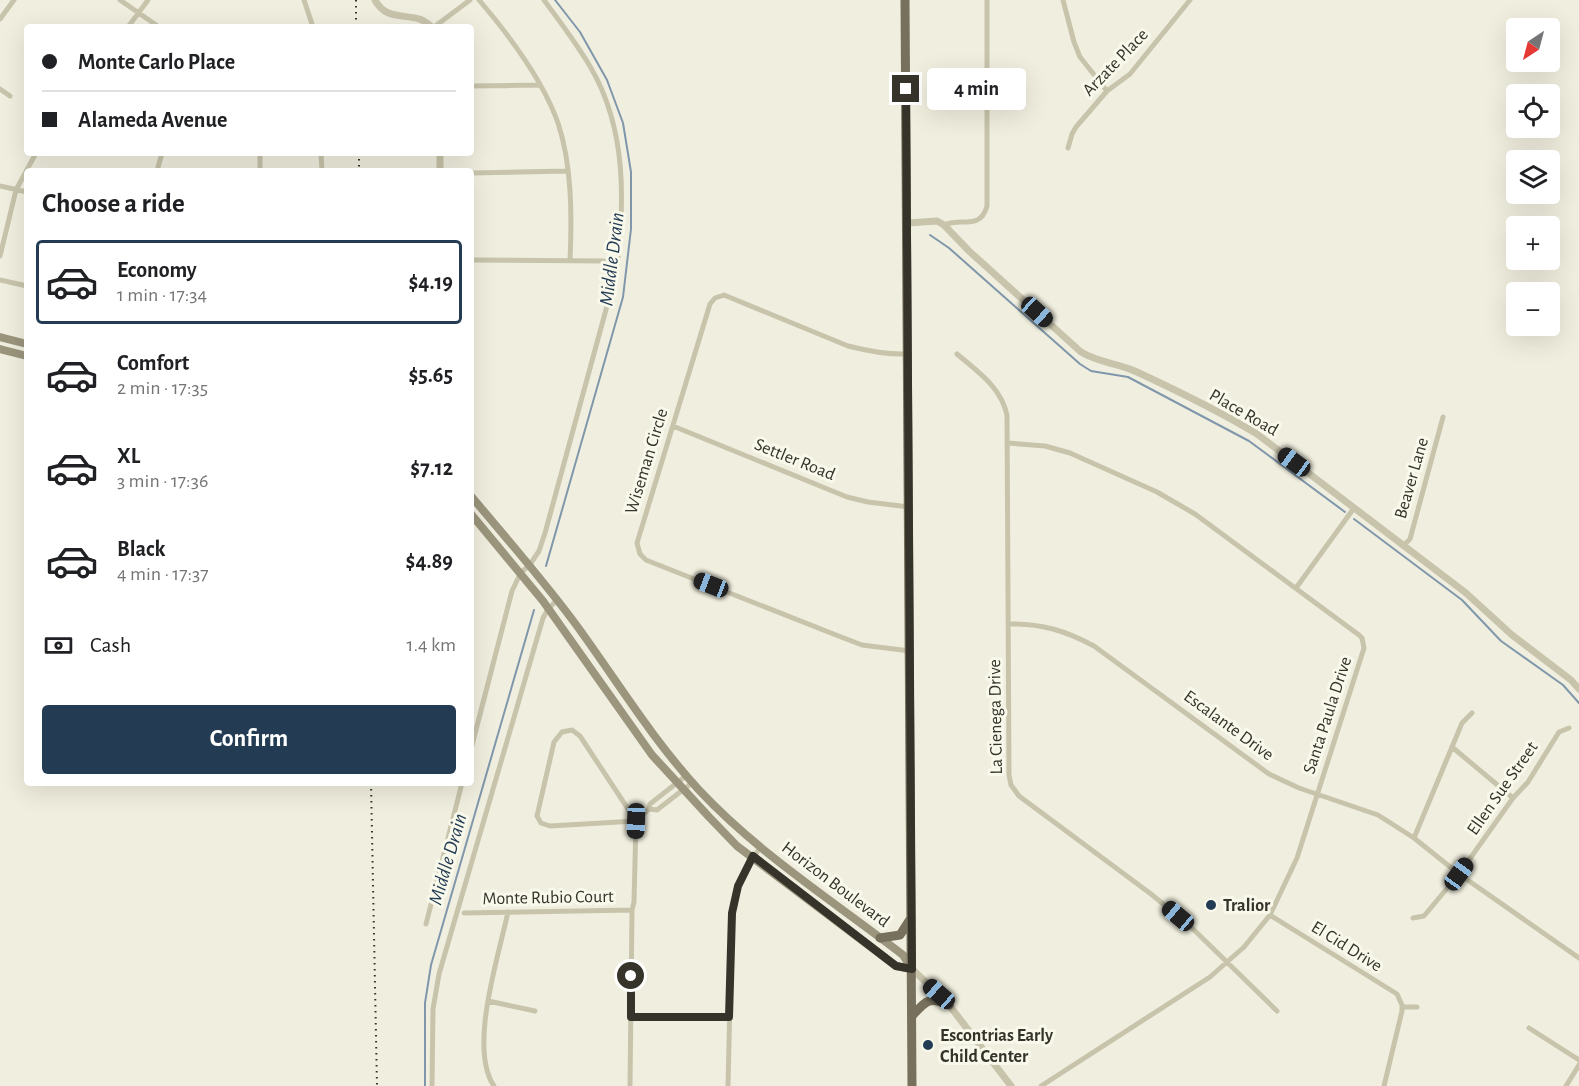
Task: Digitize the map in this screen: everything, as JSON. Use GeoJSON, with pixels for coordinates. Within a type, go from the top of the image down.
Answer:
{"type":"FeatureCollection","features":[{"type":"Feature","properties":{"kind":"main road"},"geometry":{"type":"LineString","coordinates":[[905,0],[912,1086]]}},
{"type":"Feature","properties":{"kind":"main road"},"geometry":{"type":"LineString","coordinates":[[0,337],[24,343]]}},
{"type":"Feature","properties":{"kind":"main road"},"geometry":{"type":"LineString","coordinates":[[0,350],[24,355]]}},
{"type":"Feature","properties":{"kind":"main road","name":"Horizon Boulevard"},"geometry":{"type":"LineString","coordinates":[[474,500],[557,600],[666,753],[690,779],[728,819],[760,848],[903,955],[912,969]]}},
{"type":"Feature","properties":{"kind":"main road","name":"Horizon Boulevard"},"geometry":{"type":"LineString","coordinates":[[474,518],[548,609],[652,755],[737,846],[896,966],[912,969]]}},
{"type":"Feature","properties":{"kind":"main road"},"geometry":{"type":"LineString","coordinates":[[880,938],[900,935],[912,916]]}},
{"type":"Feature","properties":{"kind":"main road"},"geometry":{"type":"LineString","coordinates":[[912,1016],[930,1000],[936,999],[949,1005]]}},
{"type":"Feature","properties":{"kind":"street"},"geometry":{"type":"LineString","coordinates":[[0,19],[14,0]]}},
{"type":"Feature","properties":{"kind":"street"},"geometry":{"type":"LineString","coordinates":[[120,0],[154,24]]}},
{"type":"Feature","properties":{"kind":"street"},"geometry":{"type":"LineString","coordinates":[[130,24],[148,0]]}},
{"type":"Feature","properties":{"kind":"street"},"geometry":{"type":"LineString","coordinates":[[304,0],[312,24]]}},
{"type":"Feature","properties":{"kind":"street"},"geometry":{"type":"LineString","coordinates":[[375,0],[386,12],[418,19],[427,24]]}},
{"type":"Feature","properties":{"kind":"street"},"geometry":{"type":"LineString","coordinates":[[437,24],[470,0]]}},
{"type":"Feature","properties":{"kind":"street"},"geometry":{"type":"LineString","coordinates":[[479,0],[540,85],[558,124],[571,199],[570,260]]}},
{"type":"Feature","properties":{"kind":"street"},"geometry":{"type":"LineString","coordinates":[[474,737],[512,591],[520,572],[530,566],[539,551],[545,533],[616,273],[622,231],[623,193],[620,161],[611,115],[592,69],[544,0]]}},
{"type":"Feature","properties":{"kind":"street"},"geometry":{"type":"LineString","coordinates":[[907,223],[937,222],[944,225],[952,222],[973,222],[982,216],[987,206],[987,0]]}},
{"type":"Feature","properties":{"kind":"street"},"geometry":{"type":"LineString","coordinates":[[1063,0],[1080,57],[1107,91]]}},
{"type":"Feature","properties":{"kind":"street","name":"Arzate Place"},"geometry":{"type":"LineString","coordinates":[[1068,148],[1076,127],[1107,91],[1130,74],[1191,0]]}},
{"type":"Feature","properties":{"kind":"street"},"geometry":{"type":"LineString","coordinates":[[474,86],[540,85]]}},
{"type":"Feature","properties":{"kind":"street"},"geometry":{"type":"LineString","coordinates":[[0,89],[10,96]]}},
{"type":"Feature","properties":{"kind":"street"},"geometry":{"type":"LineString","coordinates":[[474,173],[567,171]]}},
{"type":"Feature","properties":{"kind":"street"},"geometry":{"type":"LineString","coordinates":[[0,256],[16,190],[24,175]]}},
{"type":"Feature","properties":{"kind":"street"},"geometry":{"type":"LineString","coordinates":[[0,186],[24,191]]}},
{"type":"Feature","properties":{"kind":"street","name":"Place Road"},"geometry":{"type":"LineString","coordinates":[[944,225],[969,251],[1081,352],[1097,361],[1135,371],[1257,434],[1466,593],[1512,635],[1579,688]]}},
{"type":"Feature","properties":{"kind":"street"},"geometry":{"type":"LineString","coordinates":[[474,260],[605,261]]}},
{"type":"Feature","properties":{"kind":"street"},"geometry":{"type":"LineString","coordinates":[[0,280],[24,285]]}},
{"type":"Feature","properties":{"kind":"street","name":"Wiseman Circle"},"geometry":{"type":"LineString","coordinates":[[908,354],[883,354],[848,345],[724,295],[719,296],[710,304],[636,543],[642,557],[862,645],[910,651]]}},
{"type":"Feature","properties":{"kind":"street","name":"La Cienega Drive"},"geometry":{"type":"LineString","coordinates":[[957,354],[993,386],[1002,398],[1007,415],[1009,775],[1015,791],[1191,927],[1277,1011]]}},
{"type":"Feature","properties":{"kind":"street","name":"Beaver Lane"},"geometry":{"type":"LineString","coordinates":[[1404,545],[1410,538],[1443,417]]}},
{"type":"Feature","properties":{"kind":"street","name":"Settler Road"},"geometry":{"type":"LineString","coordinates":[[673,426],[847,497],[909,507]]}},
{"type":"Feature","properties":{"kind":"street","name":"Santa Paula Drive"},"geometry":{"type":"LineString","coordinates":[[1008,443],[1060,449],[1138,482],[1195,514],[1359,634],[1364,643],[1293,868],[1270,915],[1244,947],[1194,988],[1041,1086]]}},
{"type":"Feature","properties":{"kind":"street"},"geometry":{"type":"LineString","coordinates":[[1296,588],[1354,508]]}},
{"type":"Feature","properties":{"kind":"street"},"geometry":{"type":"LineString","coordinates":[[432,1086],[433,1009],[440,974],[543,618],[557,600]]}},
{"type":"Feature","properties":{"kind":"street","name":"Escalante Drive"},"geometry":{"type":"LineString","coordinates":[[1009,624],[1048,627],[1077,636],[1094,646],[1269,774],[1317,795],[1378,815],[1414,838],[1459,874],[1579,958]]}},
{"type":"Feature","properties":{"kind":"street"},"geometry":{"type":"LineString","coordinates":[[1414,838],[1462,723],[1472,713]]}},
{"type":"Feature","properties":{"kind":"street","name":"Ellen Sue Street"},"geometry":{"type":"LineString","coordinates":[[1413,918],[1424,916],[1459,874],[1513,798],[1528,782],[1559,732],[1569,728]]}},
{"type":"Feature","properties":{"kind":"street"},"geometry":{"type":"LineString","coordinates":[[630,1086],[632,910],[636,821],[580,736],[572,730],[562,732],[554,742],[537,816],[541,823],[550,826],[636,821],[650,804],[690,779]]}},
{"type":"Feature","properties":{"kind":"street"},"geometry":{"type":"LineString","coordinates":[[1452,747],[1513,798]]}},
{"type":"Feature","properties":{"kind":"street"},"geometry":{"type":"LineString","coordinates":[[649,808],[657,810],[690,779]]}},
{"type":"Feature","properties":{"kind":"street"},"geometry":{"type":"LineString","coordinates":[[426,924],[461,786]]}},
{"type":"Feature","properties":{"kind":"street"},"geometry":{"type":"LineString","coordinates":[[728,1086],[732,913],[738,886],[753,856],[760,848]]}},
{"type":"Feature","properties":{"kind":"street","name":"Monte Rubio Court"},"geometry":{"type":"LineString","coordinates":[[464,913],[632,910]]}},
{"type":"Feature","properties":{"kind":"street"},"geometry":{"type":"LineString","coordinates":[[494,1086],[486,1072],[484,1059],[485,1021],[508,912]]}},
{"type":"Feature","properties":{"kind":"street","name":"El Cid Drive"},"geometry":{"type":"LineString","coordinates":[[1270,915],[1397,994],[1402,1007]]}},
{"type":"Feature","properties":{"kind":"street"},"geometry":{"type":"LineString","coordinates":[[912,969],[949,1005],[1011,1086]]}},
{"type":"Feature","properties":{"kind":"street"},"geometry":{"type":"LineString","coordinates":[[488,1001],[535,1011]]}},
{"type":"Feature","properties":{"kind":"street"},"geometry":{"type":"LineString","coordinates":[[1384,1086],[1402,1007],[1417,1007]]}},
{"type":"Feature","properties":{"kind":"street"},"geometry":{"type":"LineString","coordinates":[[631,1017],[729,1017]]}},
{"type":"Feature","properties":{"kind":"street"},"geometry":{"type":"LineString","coordinates":[[1529,1028],[1579,1060]]}},
{"type":"Feature","properties":{"kind":"street"},"geometry":{"type":"LineString","coordinates":[[1566,1086],[1579,1065]]}},
{"type":"Feature","properties":{"kind":"waterway","name":"Middle Drain"},"geometry":{"type":"LineString","coordinates":[[546,566],[623,297],[631,229],[631,172],[623,123],[607,80],[580,32],[555,0]]}},
{"type":"Feature","properties":{"kind":"waterway"},"geometry":{"type":"LineString","coordinates":[[930,235],[949,248],[1080,364],[1091,371],[1128,377],[1249,441],[1345,512]]}},
{"type":"Feature","properties":{"kind":"waterway"},"geometry":{"type":"LineString","coordinates":[[1354,519],[1462,600],[1501,641],[1563,685],[1579,703]]}},
{"type":"Feature","properties":{"kind":"waterway","name":"Middle Drain"},"geometry":{"type":"LineString","coordinates":[[425,1086],[425,1003],[431,965],[534,610]]}},
{"type":"Feature","properties":{"kind":"railway"},"geometry":{"type":"LineString","coordinates":[[356,0],[356,24]]}},
{"type":"Feature","properties":{"kind":"railway"},"geometry":{"type":"LineString","coordinates":[[359,156],[359,168]]}},
{"type":"Feature","properties":{"kind":"railway"},"geometry":{"type":"LineString","coordinates":[[371,786],[377,1086]]}},
{"type":"Feature","properties":{"kind":"place","name":"Tralior"},"geometry":{"type":"Point","coordinates":[1211,905]}},
{"type":"Feature","properties":{"kind":"place","name":"Escontrias Early Child Center"},"geometry":{"type":"Point","coordinates":[928,1045]}},
{"type":"Feature","properties":{"kind":"route"},"geometry":{"type":"LineString","coordinates":[[631,976],[631,1017],[729,1017],[732,913],[738,886],[753,856],[896,966],[912,969],[906,89]]}}]}
